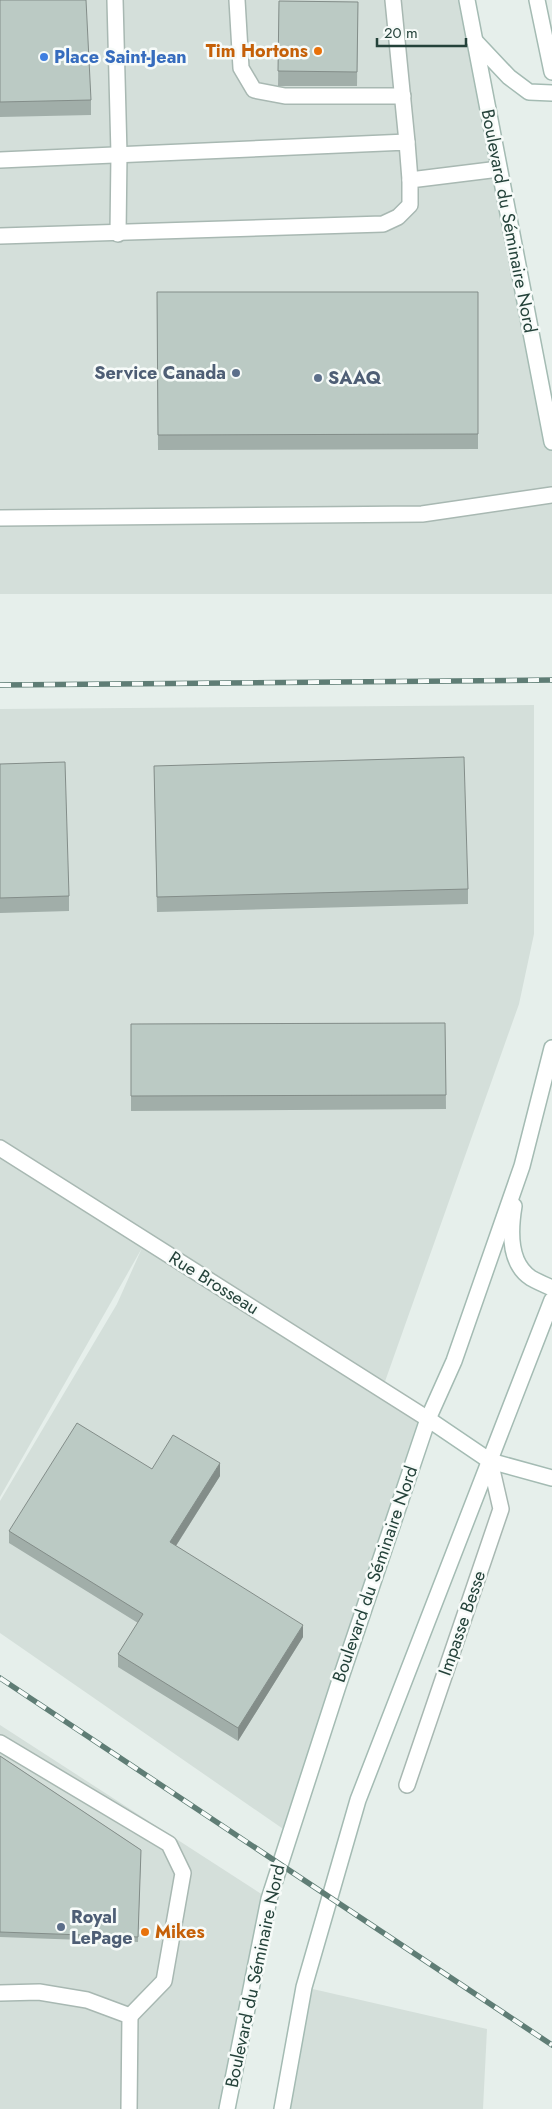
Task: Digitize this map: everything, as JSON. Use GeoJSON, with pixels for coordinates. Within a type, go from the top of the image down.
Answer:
{"type":"FeatureCollection","features":[{"type":"Feature","properties":{"kind":"main road"},"geometry":{"type":"LineString","coordinates":[[115,0],[119,154],[118,234]]}},
{"type":"Feature","properties":{"kind":"main road"},"geometry":{"type":"LineString","coordinates":[[237,0],[240,68],[254,90],[284,96],[404,96]]}},
{"type":"Feature","properties":{"kind":"main road"},"geometry":{"type":"LineString","coordinates":[[0,236],[118,234],[383,224],[398,217],[410,206],[410,180],[404,96],[393,0]]}},
{"type":"Feature","properties":{"kind":"main road","name":"Boulevard du Séminaire Nord"},"geometry":{"type":"LineString","coordinates":[[467,0],[552,442]]}},
{"type":"Feature","properties":{"kind":"main road"},"geometry":{"type":"LineString","coordinates":[[537,0],[552,72]]}},
{"type":"Feature","properties":{"kind":"main road"},"geometry":{"type":"LineString","coordinates":[[474,40],[509,77],[530,92],[552,93]]}},
{"type":"Feature","properties":{"kind":"main road"},"geometry":{"type":"LineString","coordinates":[[0,160],[407,142]]}},
{"type":"Feature","properties":{"kind":"main road"},"geometry":{"type":"LineString","coordinates":[[410,180],[499,169]]}},
{"type":"Feature","properties":{"kind":"main road"},"geometry":{"type":"LineString","coordinates":[[0,518],[422,514],[552,495]]}},
{"type":"Feature","properties":{"kind":"main road","name":"Boulevard du Séminaire Nord"},"geometry":{"type":"LineString","coordinates":[[227,2109],[269,1899],[428,1419],[454,1360],[522,1166],[552,1048]]}},
{"type":"Feature","properties":{"kind":"main road","name":"Rue Brosseau"},"geometry":{"type":"LineString","coordinates":[[0,1148],[428,1419],[490,1461],[552,1478]]}},
{"type":"Feature","properties":{"kind":"main road"},"geometry":{"type":"LineString","coordinates":[[522,1166],[512,1219],[513,1256],[529,1277],[552,1288]]}},
{"type":"Feature","properties":{"kind":"main road"},"geometry":{"type":"LineString","coordinates":[[282,2109],[304,1988],[358,1800],[552,1300]]}},
{"type":"Feature","properties":{"kind":"main road","name":"Impasse Besse"},"geometry":{"type":"LineString","coordinates":[[407,1785],[501,1509],[490,1461]]}},
{"type":"Feature","properties":{"kind":"main road"},"geometry":{"type":"LineString","coordinates":[[0,1743],[169,1844],[183,1873],[164,1981],[130,2016],[129,2109]]}},
{"type":"Feature","properties":{"kind":"main road"},"geometry":{"type":"LineString","coordinates":[[0,1993],[39,1992],[87,2000],[130,2016]]}},
{"type":"Feature","properties":{"kind":"shaded area"},"geometry":{"type":"Polygon","coordinates":[[[0,0],[468,0],[552,442],[552,594],[0,594],[0,0]]]}},
{"type":"Feature","properties":{"kind":"shaded area"},"geometry":{"type":"Polygon","coordinates":[[[534,705],[534,934],[519,1004],[382,1390],[428,1419],[289,1833],[0,1633],[0,1501],[117,1304],[142,1248],[0,1497],[0,709],[534,705]]]}},
{"type":"Feature","properties":{"kind":"shaded area"},"geometry":{"type":"Polygon","coordinates":[[[0,1725],[269,1899],[227,2109],[0,2109],[0,1725]]]}},
{"type":"Feature","properties":{"kind":"shaded area"},"geometry":{"type":"Polygon","coordinates":[[[304,1987],[487,2029],[483,2109],[282,2109],[304,1987]]]}},
{"type":"Feature","properties":{"kind":"building","name":"Place Saint-Jean"},"geometry":{"type":"Polygon","coordinates":[[[0,0],[86,0],[91,100],[0,102],[0,0]]]}},
{"type":"Feature","properties":{"kind":"building","name":"Tim Hortons"},"geometry":{"type":"Polygon","coordinates":[[[279,1],[358,2],[357,72],[278,71],[279,1]]]}},
{"type":"Feature","properties":{"kind":"building","name":"SAAQ"},"geometry":{"type":"Polygon","coordinates":[[[157,292],[478,292],[478,434],[158,435],[157,292]]]}},
{"type":"Feature","properties":{"kind":"building"},"geometry":{"type":"Polygon","coordinates":[[[464,757],[468,889],[157,897],[154,766],[464,757]]]}},
{"type":"Feature","properties":{"kind":"building"},"geometry":{"type":"Polygon","coordinates":[[[65,762],[69,896],[0,898],[0,764],[65,762]]]}},
{"type":"Feature","properties":{"kind":"building"},"geometry":{"type":"Polygon","coordinates":[[[445,1023],[446,1095],[131,1096],[131,1024],[445,1023]]]}},
{"type":"Feature","properties":{"kind":"building"},"geometry":{"type":"Polygon","coordinates":[[[77,1423],[152,1469],[173,1435],[220,1463],[170,1542],[303,1625],[238,1728],[118,1654],[143,1614],[9,1531],[77,1423]]]}},
{"type":"Feature","properties":{"kind":"building"},"geometry":{"type":"Polygon","coordinates":[[[0,1756],[141,1850],[138,1937],[0,1932],[0,1756]]]}},
{"type":"Feature","properties":{"kind":"railway"},"geometry":{"type":"LineString","coordinates":[[0,685],[552,680]]}},
{"type":"Feature","properties":{"kind":"railway"},"geometry":{"type":"LineString","coordinates":[[0,1678],[552,2045]]}},
{"type":"Feature","properties":{"kind":"place","name":"Tim Hortons"},"geometry":{"type":"Point","coordinates":[318,51]}},
{"type":"Feature","properties":{"kind":"place","name":"Place Saint-Jean"},"geometry":{"type":"Point","coordinates":[44,57]}},
{"type":"Feature","properties":{"kind":"place","name":"Service Canada"},"geometry":{"type":"Point","coordinates":[236,373]}},
{"type":"Feature","properties":{"kind":"place","name":"SAAQ"},"geometry":{"type":"Point","coordinates":[318,378]}},
{"type":"Feature","properties":{"kind":"place","name":"Royal LePage"},"geometry":{"type":"Point","coordinates":[61,1927]}},
{"type":"Feature","properties":{"kind":"place","name":"Mikes"},"geometry":{"type":"Point","coordinates":[145,1932]}}]}
